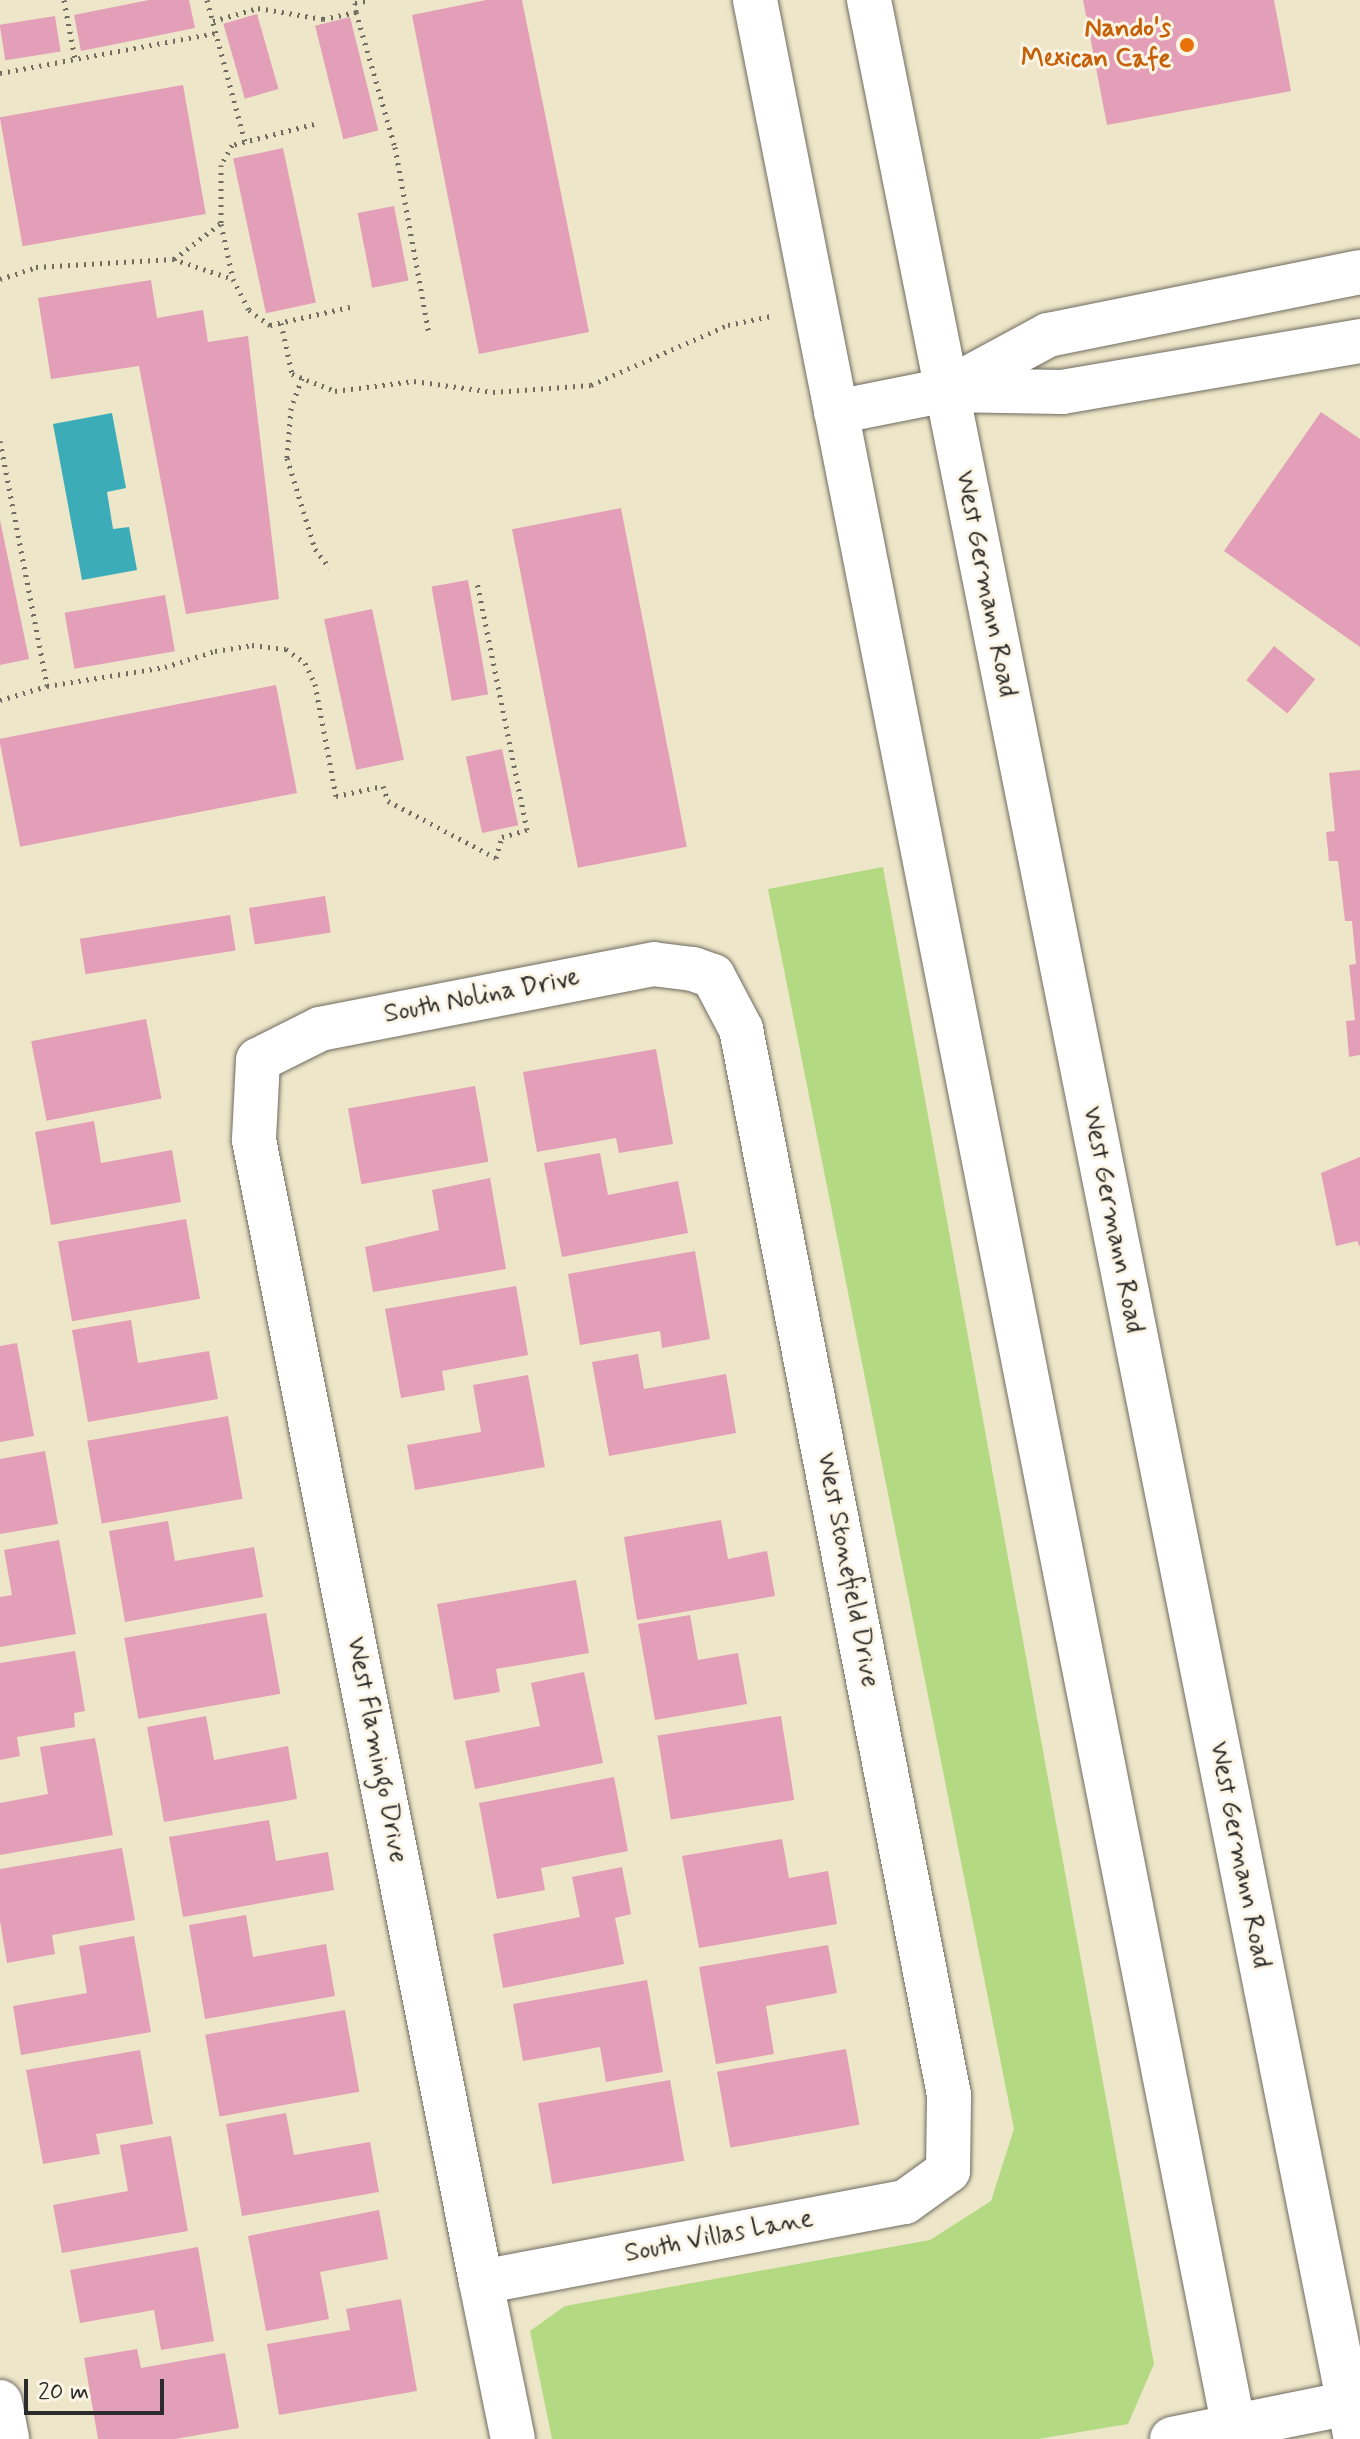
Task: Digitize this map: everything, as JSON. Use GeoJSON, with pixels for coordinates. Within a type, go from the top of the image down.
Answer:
{"type":"FeatureCollection","features":[{"type":"Feature","properties":{"kind":"main road"},"geometry":{"type":"LineString","coordinates":[[755,0],[1234,2433]]}},
{"type":"Feature","properties":{"kind":"main road","name":"West Germann Road"},"geometry":{"type":"LineString","coordinates":[[869,0],[1352,2421]]}},
{"type":"Feature","properties":{"kind":"main road"},"geometry":{"type":"LineString","coordinates":[[946,390],[1048,335],[1360,272]]}},
{"type":"Feature","properties":{"kind":"main road"},"geometry":{"type":"LineString","coordinates":[[836,412],[946,390],[1062,392],[1360,341]]}},
{"type":"Feature","properties":{"kind":"main road","name":"South Nolina Drive"},"geometry":{"type":"LineString","coordinates":[[258,1060],[320,1029],[654,964],[713,976]]}},
{"type":"Feature","properties":{"kind":"main road","name":"West Stonefield Drive"},"geometry":{"type":"LineString","coordinates":[[713,976],[744,1045],[949,2095],[948,2171]]}},
{"type":"Feature","properties":{"kind":"main road","name":"West Flamingo Drive"},"geometry":{"type":"LineString","coordinates":[[258,1060],[254,1140],[513,2439]]}},
{"type":"Feature","properties":{"kind":"main road","name":"South Villas Lane"},"geometry":{"type":"LineString","coordinates":[[481,2282],[905,2202],[948,2171]]}},
{"type":"Feature","properties":{"kind":"main road"},"geometry":{"type":"LineString","coordinates":[[0,2402],[7,2439]]}},
{"type":"Feature","properties":{"kind":"main road"},"geometry":{"type":"LineString","coordinates":[[1172,2439],[1352,2421]]}},
{"type":"Feature","properties":{"kind":"path"},"geometry":{"type":"LineString","coordinates":[[64,0],[75,59]]}},
{"type":"Feature","properties":{"kind":"path"},"geometry":{"type":"LineString","coordinates":[[207,0],[245,142]]}},
{"type":"Feature","properties":{"kind":"path"},"geometry":{"type":"LineString","coordinates":[[370,0],[355,3],[356,12],[395,147],[429,335]]}},
{"type":"Feature","properties":{"kind":"path"},"geometry":{"type":"LineString","coordinates":[[213,21],[258,8],[323,19],[356,12]]}},
{"type":"Feature","properties":{"kind":"path"},"geometry":{"type":"LineString","coordinates":[[0,73],[216,33]]}},
{"type":"Feature","properties":{"kind":"path"},"geometry":{"type":"LineString","coordinates":[[314,124],[232,145],[221,165],[221,224],[233,279],[249,310],[270,325],[350,307]]}},
{"type":"Feature","properties":{"kind":"path"},"geometry":{"type":"LineString","coordinates":[[173,259],[221,224]]}},
{"type":"Feature","properties":{"kind":"path"},"geometry":{"type":"LineString","coordinates":[[0,279],[36,267],[173,259],[233,279]]}},
{"type":"Feature","properties":{"kind":"path"},"geometry":{"type":"LineString","coordinates":[[281,323],[292,374],[335,391],[414,381],[493,392],[591,385],[728,325],[815,306]]}},
{"type":"Feature","properties":{"kind":"path"},"geometry":{"type":"LineString","coordinates":[[302,378],[291,408],[287,458],[315,549],[330,568]]}},
{"type":"Feature","properties":{"kind":"path"},"geometry":{"type":"LineString","coordinates":[[0,441],[47,686]]}},
{"type":"Feature","properties":{"kind":"path"},"geometry":{"type":"LineString","coordinates":[[0,700],[47,686],[165,667],[252,645],[286,649],[305,663],[315,684],[336,796],[383,786],[388,801],[496,858],[502,837],[527,830],[477,581]]}},
{"type":"Feature","properties":{"kind":"green space"},"geometry":{"type":"Polygon","coordinates":[[[883,867],[1154,2364],[1128,2424],[1038,2439],[552,2439],[530,2331],[565,2306],[930,2240],[991,2201],[1014,2129],[768,889],[883,867]]]}},
{"type":"Feature","properties":{"kind":"water"},"geometry":{"type":"Polygon","coordinates":[[[112,413],[126,488],[107,492],[113,529],[129,527],[137,570],[82,580],[53,424],[112,413]]]}},
{"type":"Feature","properties":{"kind":"building"},"geometry":{"type":"Polygon","coordinates":[[[149,0],[189,0],[195,28],[81,51],[74,15],[149,0]]]}},
{"type":"Feature","properties":{"kind":"building"},"geometry":{"type":"Polygon","coordinates":[[[486,0],[522,0],[589,332],[479,354],[412,15],[486,0]]]}},
{"type":"Feature","properties":{"kind":"building","name":"Nando's Mexican Cafe"},"geometry":{"type":"Polygon","coordinates":[[[1083,0],[1274,0],[1291,91],[1107,125],[1083,0]]]}},
{"type":"Feature","properties":{"kind":"building"},"geometry":{"type":"Polygon","coordinates":[[[257,14],[278,89],[245,99],[223,24],[257,14]]]}},
{"type":"Feature","properties":{"kind":"building"},"geometry":{"type":"Polygon","coordinates":[[[55,16],[61,52],[5,60],[0,25],[55,16]]]}},
{"type":"Feature","properties":{"kind":"building"},"geometry":{"type":"Polygon","coordinates":[[[350,17],[378,131],[343,139],[315,26],[350,17]]]}},
{"type":"Feature","properties":{"kind":"building"},"geometry":{"type":"Polygon","coordinates":[[[183,85],[206,214],[23,246],[0,117],[183,85]]]}},
{"type":"Feature","properties":{"kind":"building"},"geometry":{"type":"Polygon","coordinates":[[[283,148],[316,303],[266,313],[233,159],[283,148]]]}},
{"type":"Feature","properties":{"kind":"building"},"geometry":{"type":"Polygon","coordinates":[[[394,206],[409,281],[372,288],[358,213],[394,206]]]}},
{"type":"Feature","properties":{"kind":"building"},"geometry":{"type":"Polygon","coordinates":[[[151,280],[157,318],[203,310],[208,342],[248,336],[279,599],[186,614],[139,366],[51,379],[38,298],[151,280]]]}},
{"type":"Feature","properties":{"kind":"building"},"geometry":{"type":"Polygon","coordinates":[[[1321,412],[1360,439],[1360,647],[1224,551],[1321,412]]]}},
{"type":"Feature","properties":{"kind":"building"},"geometry":{"type":"Polygon","coordinates":[[[621,508],[687,847],[578,868],[512,529],[621,508]]]}},
{"type":"Feature","properties":{"kind":"building"},"geometry":{"type":"Polygon","coordinates":[[[0,520],[29,659],[0,665],[0,520]]]}},
{"type":"Feature","properties":{"kind":"building"},"geometry":{"type":"Polygon","coordinates":[[[468,580],[488,694],[452,701],[432,586],[468,580]]]}},
{"type":"Feature","properties":{"kind":"building"},"geometry":{"type":"Polygon","coordinates":[[[165,595],[175,651],[74,669],[65,613],[165,595]]]}},
{"type":"Feature","properties":{"kind":"building"},"geometry":{"type":"Polygon","coordinates":[[[372,609],[404,760],[356,770],[324,619],[372,609]]]}},
{"type":"Feature","properties":{"kind":"building"},"geometry":{"type":"Polygon","coordinates":[[[1274,646],[1315,679],[1287,714],[1246,680],[1274,646]]]}},
{"type":"Feature","properties":{"kind":"building"},"geometry":{"type":"Polygon","coordinates":[[[276,685],[297,793],[20,847],[0,739],[276,685]]]}},
{"type":"Feature","properties":{"kind":"building"},"geometry":{"type":"Polygon","coordinates":[[[502,749],[518,825],[482,833],[466,757],[502,749]]]}},
{"type":"Feature","properties":{"kind":"building"},"geometry":{"type":"Polygon","coordinates":[[[1360,770],[1360,1055],[1349,1057],[1346,1021],[1355,1020],[1349,965],[1356,964],[1352,921],[1345,921],[1338,861],[1329,861],[1326,832],[1335,831],[1329,773],[1360,770]]]}},
{"type":"Feature","properties":{"kind":"building"},"geometry":{"type":"Polygon","coordinates":[[[325,896],[331,933],[255,945],[249,908],[325,896]]]}},
{"type":"Feature","properties":{"kind":"building"},"geometry":{"type":"Polygon","coordinates":[[[230,915],[236,951],[86,974],[80,939],[230,915]]]}},
{"type":"Feature","properties":{"kind":"building"},"geometry":{"type":"Polygon","coordinates":[[[146,1019],[161,1099],[47,1121],[31,1041],[146,1019]]]}},
{"type":"Feature","properties":{"kind":"building"},"geometry":{"type":"Polygon","coordinates":[[[656,1049],[673,1144],[619,1153],[616,1138],[537,1152],[523,1072],[656,1049]]]}},
{"type":"Feature","properties":{"kind":"building"},"geometry":{"type":"Polygon","coordinates":[[[475,1086],[488,1162],[361,1184],[348,1108],[475,1086]]]}},
{"type":"Feature","properties":{"kind":"building"},"geometry":{"type":"Polygon","coordinates":[[[94,1121],[101,1163],[172,1150],[181,1202],[51,1225],[35,1132],[94,1121]]]}},
{"type":"Feature","properties":{"kind":"building"},"geometry":{"type":"Polygon","coordinates":[[[600,1153],[608,1195],[678,1181],[688,1233],[562,1257],[544,1163],[600,1153]]]}},
{"type":"Feature","properties":{"kind":"building"},"geometry":{"type":"Polygon","coordinates":[[[1360,1157],[1360,1247],[1357,1241],[1336,1246],[1321,1173],[1360,1157]]]}},
{"type":"Feature","properties":{"kind":"building"},"geometry":{"type":"Polygon","coordinates":[[[490,1178],[506,1269],[373,1292],[365,1247],[439,1230],[432,1190],[490,1178]]]}},
{"type":"Feature","properties":{"kind":"building"},"geometry":{"type":"Polygon","coordinates":[[[186,1219],[200,1299],[72,1321],[58,1242],[186,1219]]]}},
{"type":"Feature","properties":{"kind":"building"},"geometry":{"type":"Polygon","coordinates":[[[695,1251],[710,1339],[662,1348],[660,1331],[580,1345],[568,1274],[695,1251]]]}},
{"type":"Feature","properties":{"kind":"building"},"geometry":{"type":"Polygon","coordinates":[[[516,1286],[528,1355],[442,1371],[445,1390],[401,1398],[385,1309],[516,1286]]]}},
{"type":"Feature","properties":{"kind":"building"},"geometry":{"type":"Polygon","coordinates":[[[131,1320],[138,1363],[209,1351],[218,1399],[88,1422],[72,1330],[131,1320]]]}},
{"type":"Feature","properties":{"kind":"building"},"geometry":{"type":"Polygon","coordinates":[[[17,1343],[34,1436],[0,1442],[0,1346],[17,1343]]]}},
{"type":"Feature","properties":{"kind":"building"},"geometry":{"type":"Polygon","coordinates":[[[638,1354],[644,1389],[726,1374],[736,1433],[609,1456],[592,1362],[638,1354]]]}},
{"type":"Feature","properties":{"kind":"building"},"geometry":{"type":"Polygon","coordinates":[[[528,1375],[545,1467],[415,1490],[407,1445],[481,1432],[473,1385],[528,1375]]]}},
{"type":"Feature","properties":{"kind":"building"},"geometry":{"type":"Polygon","coordinates":[[[228,1416],[243,1499],[102,1524],[87,1441],[228,1416]]]}},
{"type":"Feature","properties":{"kind":"building"},"geometry":{"type":"Polygon","coordinates":[[[45,1451],[58,1524],[0,1534],[0,1459],[45,1451]]]}},
{"type":"Feature","properties":{"kind":"building"},"geometry":{"type":"Polygon","coordinates":[[[721,1520],[728,1559],[767,1551],[775,1596],[637,1620],[624,1537],[721,1520]]]}},
{"type":"Feature","properties":{"kind":"building"},"geometry":{"type":"Polygon","coordinates":[[[168,1521],[175,1561],[254,1547],[263,1597],[125,1622],[109,1531],[168,1521]]]}},
{"type":"Feature","properties":{"kind":"building"},"geometry":{"type":"Polygon","coordinates":[[[59,1540],[76,1634],[0,1647],[0,1597],[12,1595],[4,1550],[59,1540]]]}},
{"type":"Feature","properties":{"kind":"building"},"geometry":{"type":"Polygon","coordinates":[[[576,1580],[589,1653],[496,1669],[500,1692],[454,1700],[437,1604],[576,1580]]]}},
{"type":"Feature","properties":{"kind":"building"},"geometry":{"type":"Polygon","coordinates":[[[266,1613],[280,1694],[138,1719],[124,1638],[266,1613]]]}},
{"type":"Feature","properties":{"kind":"building"},"geometry":{"type":"Polygon","coordinates":[[[690,1615],[698,1660],[738,1653],[747,1704],[655,1720],[638,1624],[690,1615]]]}},
{"type":"Feature","properties":{"kind":"building"},"geometry":{"type":"Polygon","coordinates":[[[75,1651],[85,1711],[74,1713],[75,1727],[17,1737],[20,1756],[0,1760],[0,1663],[75,1651]]]}},
{"type":"Feature","properties":{"kind":"building"},"geometry":{"type":"Polygon","coordinates":[[[584,1672],[603,1763],[475,1789],[465,1741],[540,1726],[531,1683],[584,1672]]]}},
{"type":"Feature","properties":{"kind":"building"},"geometry":{"type":"Polygon","coordinates":[[[206,1716],[214,1760],[288,1746],[297,1799],[164,1822],[147,1727],[206,1716]]]}},
{"type":"Feature","properties":{"kind":"building"},"geometry":{"type":"Polygon","coordinates":[[[781,1716],[794,1800],[671,1820],[658,1736],[781,1716]]]}},
{"type":"Feature","properties":{"kind":"building"},"geometry":{"type":"Polygon","coordinates":[[[95,1738],[113,1835],[0,1855],[0,1803],[48,1794],[40,1747],[95,1738]]]}},
{"type":"Feature","properties":{"kind":"building"},"geometry":{"type":"Polygon","coordinates":[[[614,1777],[628,1851],[541,1868],[545,1890],[497,1899],[479,1803],[614,1777]]]}},
{"type":"Feature","properties":{"kind":"building"},"geometry":{"type":"Polygon","coordinates":[[[269,1820],[276,1861],[328,1852],[334,1890],[183,1917],[169,1837],[269,1820]]]}},
{"type":"Feature","properties":{"kind":"building"},"geometry":{"type":"Polygon","coordinates":[[[782,1839],[789,1878],[828,1871],[837,1924],[699,1948],[682,1856],[782,1839]]]}},
{"type":"Feature","properties":{"kind":"building"},"geometry":{"type":"Polygon","coordinates":[[[122,1848],[135,1920],[52,1935],[55,1954],[7,1963],[0,1921],[0,1869],[122,1848]]]}},
{"type":"Feature","properties":{"kind":"building"},"geometry":{"type":"Polygon","coordinates":[[[622,1867],[631,1914],[615,1918],[624,1964],[503,1988],[493,1934],[580,1917],[572,1877],[622,1867]]]}},
{"type":"Feature","properties":{"kind":"building"},"geometry":{"type":"Polygon","coordinates":[[[246,1915],[253,1957],[326,1944],[335,1996],[205,2019],[189,1925],[246,1915]]]}},
{"type":"Feature","properties":{"kind":"building"},"geometry":{"type":"Polygon","coordinates":[[[134,1936],[151,2032],[21,2055],[13,2006],[87,1993],[79,1946],[134,1936]]]}},
{"type":"Feature","properties":{"kind":"building"},"geometry":{"type":"Polygon","coordinates":[[[828,1945],[837,1993],[766,2006],[774,2054],[716,2064],[699,1967],[828,1945]]]}},
{"type":"Feature","properties":{"kind":"building"},"geometry":{"type":"Polygon","coordinates":[[[647,1980],[663,2072],[606,2082],[600,2047],[523,2061],[513,2004],[647,1980]]]}},
{"type":"Feature","properties":{"kind":"building"},"geometry":{"type":"Polygon","coordinates":[[[345,2010],[359,2092],[220,2116],[205,2035],[345,2010]]]}},
{"type":"Feature","properties":{"kind":"building"},"geometry":{"type":"Polygon","coordinates":[[[846,2049],[859,2125],[730,2148],[717,2072],[846,2049]]]}},
{"type":"Feature","properties":{"kind":"building"},"geometry":{"type":"Polygon","coordinates":[[[140,2050],[153,2124],[96,2134],[100,2154],[43,2164],[26,2070],[140,2050]]]}},
{"type":"Feature","properties":{"kind":"building"},"geometry":{"type":"Polygon","coordinates":[[[670,2080],[684,2161],[552,2184],[538,2103],[670,2080]]]}},
{"type":"Feature","properties":{"kind":"building"},"geometry":{"type":"Polygon","coordinates":[[[286,2113],[294,2155],[370,2142],[379,2192],[242,2216],[226,2124],[286,2113]]]}},
{"type":"Feature","properties":{"kind":"building"},"geometry":{"type":"Polygon","coordinates":[[[171,2136],[188,2231],[62,2253],[53,2205],[128,2191],[120,2145],[171,2136]]]}},
{"type":"Feature","properties":{"kind":"building"},"geometry":{"type":"Polygon","coordinates":[[[379,2210],[388,2259],[320,2272],[329,2319],[266,2331],[248,2236],[379,2210]]]}},
{"type":"Feature","properties":{"kind":"building"},"geometry":{"type":"Polygon","coordinates":[[[198,2247],[214,2341],[161,2350],[154,2310],[80,2323],[70,2270],[198,2247]]]}},
{"type":"Feature","properties":{"kind":"building"},"geometry":{"type":"Polygon","coordinates":[[[401,2299],[417,2391],[279,2415],[267,2344],[350,2330],[346,2309],[401,2299]]]}},
{"type":"Feature","properties":{"kind":"building"},"geometry":{"type":"Polygon","coordinates":[[[137,2349],[141,2368],[225,2353],[239,2428],[175,2439],[98,2439],[84,2358],[137,2349]]]}},
{"type":"Feature","properties":{"kind":"place","name":"Nando's Mexican Cafe"},"geometry":{"type":"Point","coordinates":[1187,45]}}]}
